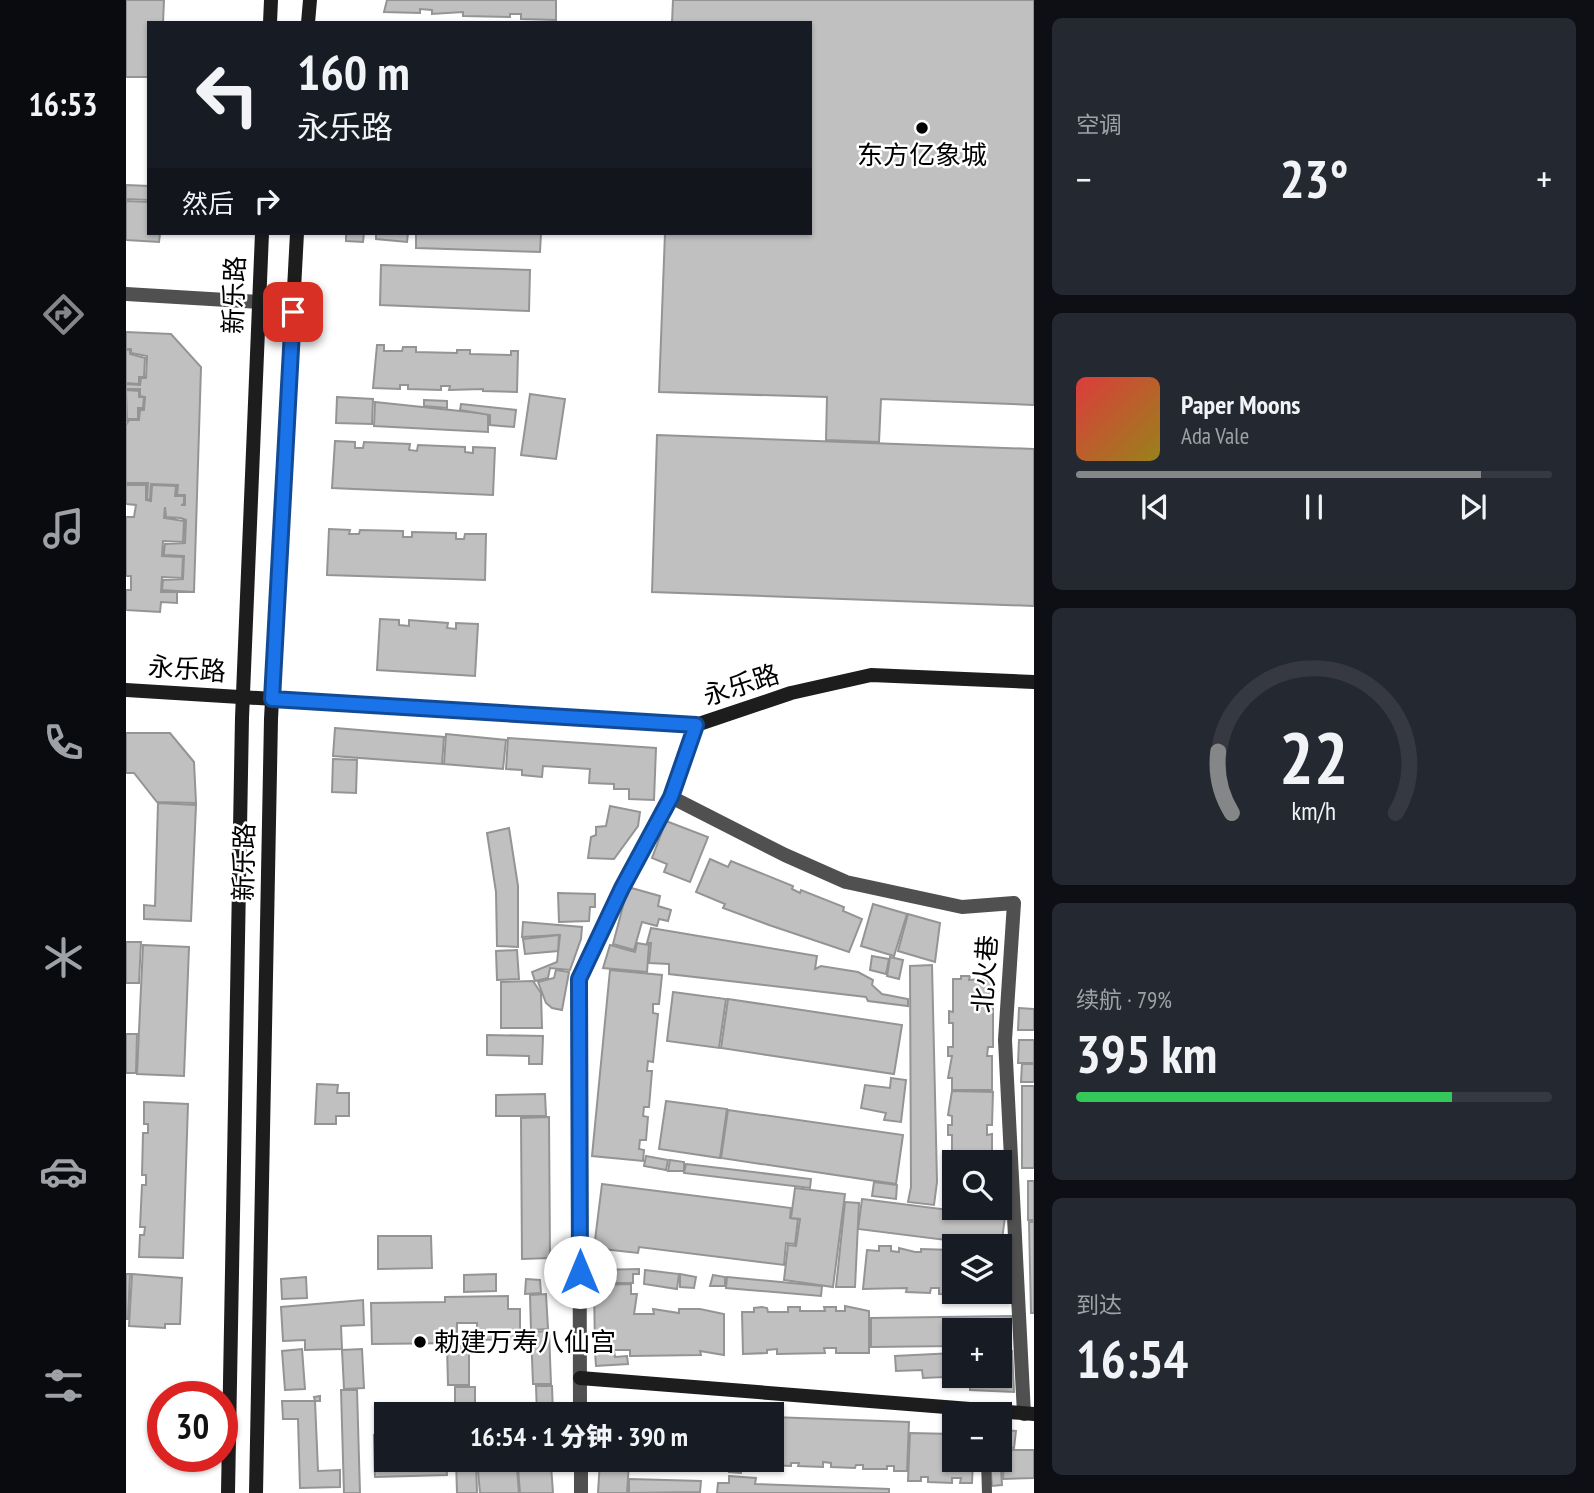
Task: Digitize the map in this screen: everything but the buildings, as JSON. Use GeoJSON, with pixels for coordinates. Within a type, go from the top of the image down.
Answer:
{"type":"FeatureCollection","features":[{"type":"Feature","properties":{"kind":"main road"},"geometry":{"type":"LineString","coordinates":[[270,21],[271,0]]}},
{"type":"Feature","properties":{"kind":"main road"},"geometry":{"type":"LineString","coordinates":[[308,21],[310,0]]}},
{"type":"Feature","properties":{"kind":"main road","name":"新乐路"},"geometry":{"type":"LineString","coordinates":[[228,1493],[243,697],[261,235]]}},
{"type":"Feature","properties":{"kind":"main road","name":"新乐路"},"geometry":{"type":"LineString","coordinates":[[256,1493],[272,699],[297,235]]}},
{"type":"Feature","properties":{"kind":"main road","name":"永乐路"},"geometry":{"type":"LineString","coordinates":[[126,690],[696,725],[791,693],[871,675],[1034,681]]}},
{"type":"Feature","properties":{"kind":"main road","name":"北火巷"},"geometry":{"type":"LineString","coordinates":[[580,1378],[942,1408]]}},
{"type":"Feature","properties":{"kind":"street"},"geometry":{"type":"LineString","coordinates":[[126,294],[259,302]]}},
{"type":"Feature","properties":{"kind":"street"},"geometry":{"type":"LineString","coordinates":[[580,1402],[579,979],[622,888],[671,797],[696,725]]}},
{"type":"Feature","properties":{"kind":"street","name":"北火巷"},"geometry":{"type":"LineString","coordinates":[[671,797],[785,855],[846,882],[962,907],[1014,903],[1004,1040],[1029,1414]]}},
{"type":"Feature","properties":{"kind":"street"},"geometry":{"type":"LineString","coordinates":[[581,1472],[581,1493]]}},
{"type":"Feature","properties":{"kind":"lane"},"geometry":{"type":"LineString","coordinates":[[986,1472],[987,1493]]}},
{"type":"Feature","properties":{"kind":"place","name":"东方亿象城"},"geometry":{"type":"Point","coordinates":[922,128]}},
{"type":"Feature","properties":{"kind":"place","name":"勅建万寿八仙宫"},"geometry":{"type":"Point","coordinates":[420,1342]}},
{"type":"Feature","properties":{"kind":"route"},"geometry":{"type":"LineString","coordinates":[[293,312],[272,699],[696,725],[671,797],[622,888],[579,979],[580,1272]]}}]}
